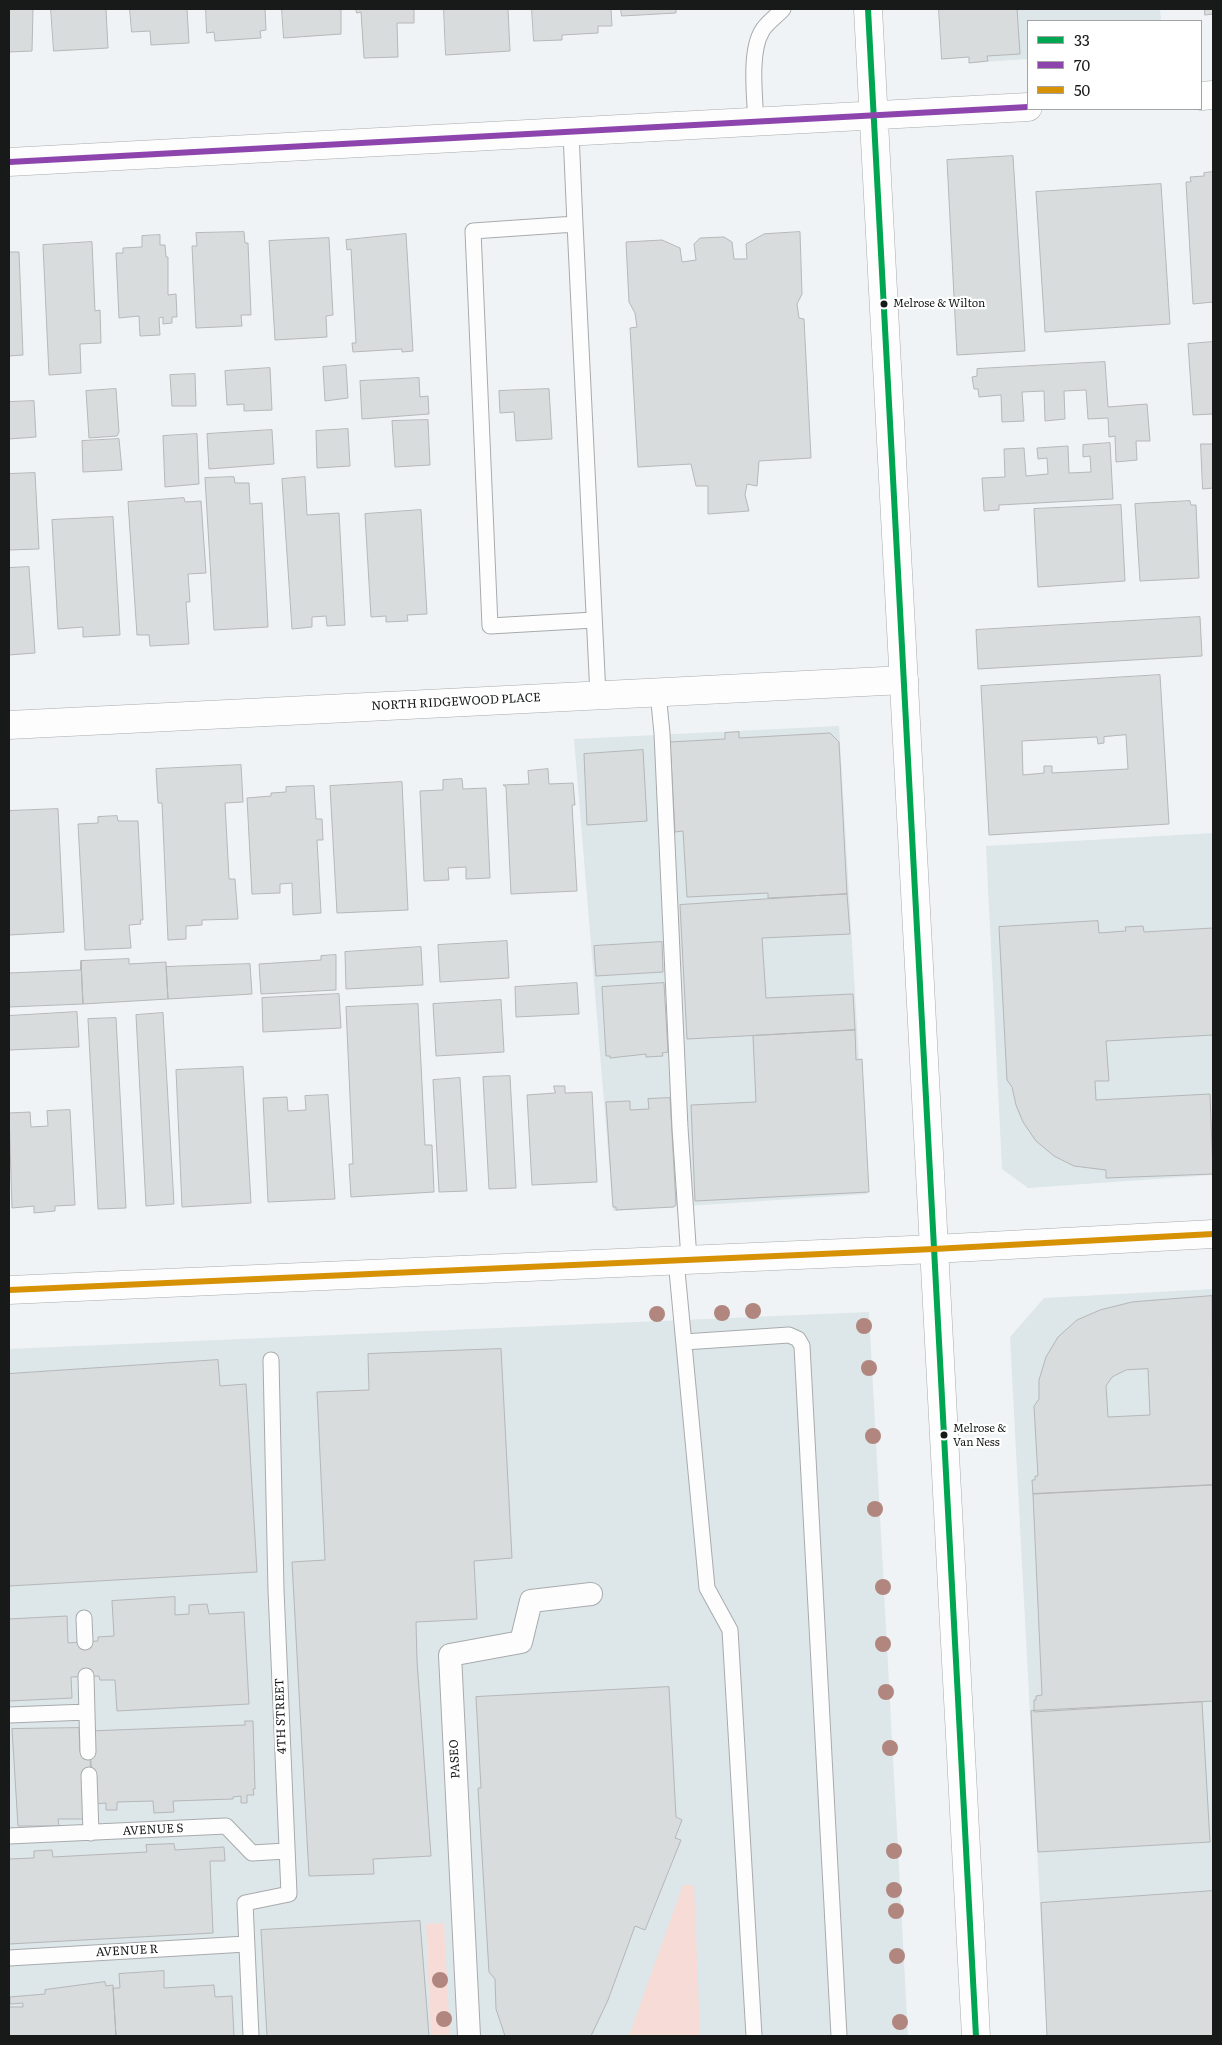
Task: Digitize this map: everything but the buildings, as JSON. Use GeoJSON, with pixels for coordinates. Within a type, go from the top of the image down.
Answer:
{"type":"FeatureCollection","features":[{"type":"Feature","properties":{"kind":"main road"},"geometry":{"type":"LineString","coordinates":[[868,9],[976,2036]]}},
{"type":"Feature","properties":{"kind":"main road"},"geometry":{"type":"LineString","coordinates":[[9,162],[874,117],[1027,107]]}},
{"type":"Feature","properties":{"kind":"main road","name":"NORTH RIDGEWOOD PLACE"},"geometry":{"type":"LineString","coordinates":[[9,725],[904,680]]}},
{"type":"Feature","properties":{"kind":"main road"},"geometry":{"type":"LineString","coordinates":[[9,1290],[934,1249],[1213,1234]]}},
{"type":"Feature","properties":{"kind":"street","name":"PASEO"},"geometry":{"type":"LineString","coordinates":[[469,2036],[450,1655],[521,1642],[532,1601],[591,1594]]}},
{"type":"Feature","properties":{"kind":"lane"},"geometry":{"type":"LineString","coordinates":[[756,123],[754,70],[757,46],[762,31],[783,9]]}},
{"type":"Feature","properties":{"kind":"lane"},"geometry":{"type":"LineString","coordinates":[[570,133],[598,695]]}},
{"type":"Feature","properties":{"kind":"lane"},"geometry":{"type":"LineString","coordinates":[[575,224],[473,231],[490,626],[594,620]]}},
{"type":"Feature","properties":{"kind":"lane"},"geometry":{"type":"LineString","coordinates":[[658,693],[662,733],[680,1128],[684,1342],[707,1588],[730,1630],[754,2036]]}},
{"type":"Feature","properties":{"kind":"lane"},"geometry":{"type":"LineString","coordinates":[[684,1342],[790,1335],[798,1339],[802,1346],[839,2036]]}},
{"type":"Feature","properties":{"kind":"lane","name":"4TH STREET"},"geometry":{"type":"LineString","coordinates":[[251,2036],[245,1903],[289,1894],[276,1590],[271,1360]]}},
{"type":"Feature","properties":{"kind":"lane"},"geometry":{"type":"LineString","coordinates":[[84,1618],[85,1642]]}},
{"type":"Feature","properties":{"kind":"lane"},"geometry":{"type":"LineString","coordinates":[[86,1676],[88,1752]]}},
{"type":"Feature","properties":{"kind":"lane"},"geometry":{"type":"LineString","coordinates":[[9,1715],[87,1712]]}},
{"type":"Feature","properties":{"kind":"lane"},"geometry":{"type":"LineString","coordinates":[[89,1775],[92,1833]]}},
{"type":"Feature","properties":{"kind":"lane","name":"AVENUE S"},"geometry":{"type":"LineString","coordinates":[[9,1836],[226,1826],[252,1853],[286,1851]]}},
{"type":"Feature","properties":{"kind":"lane","name":"AVENUE R"},"geometry":{"type":"LineString","coordinates":[[9,1958],[246,1944]]}},
{"type":"Feature","properties":{"kind":"shaded area"},"geometry":{"type":"Polygon","coordinates":[[[939,9],[1160,9],[1161,20],[1027,20],[1027,59],[969,63],[969,57],[942,59],[939,9]]]}},
{"type":"Feature","properties":{"kind":"shaded area"},"geometry":{"type":"Polygon","coordinates":[[[839,726],[867,1194],[613,1211],[574,739],[839,726]]]}},
{"type":"Feature","properties":{"kind":"shaded area"},"geometry":{"type":"Polygon","coordinates":[[[1213,833],[1213,1175],[1028,1188],[1002,1169],[986,846],[1213,833]]]}},
{"type":"Feature","properties":{"kind":"shaded area"},"geometry":{"type":"Polygon","coordinates":[[[1213,1289],[1213,2036],[1047,2036],[1010,1337],[1044,1298],[1213,1289]]]}},
{"type":"Feature","properties":{"kind":"shaded area"},"geometry":{"type":"Polygon","coordinates":[[[869,1312],[908,2036],[9,2036],[9,1349],[869,1312]]]}},
{"type":"Feature","properties":{"kind":"shaded area"},"geometry":{"type":"Polygon","coordinates":[[[683,1885],[694,1885],[700,2036],[629,2036],[683,1885]]]}},
{"type":"Feature","properties":{"kind":"shaded area"},"geometry":{"type":"Polygon","coordinates":[[[444,1923],[450,2036],[431,2036],[426,1924],[444,1923]]]}},
{"type":"Feature","properties":{"kind":"transit line","name":"33"},"geometry":{"type":"LineString","coordinates":[[868,9],[976,2036]]}},
{"type":"Feature","properties":{"kind":"transit line","name":"70"},"geometry":{"type":"LineString","coordinates":[[9,162],[1027,107]]}},
{"type":"Feature","properties":{"kind":"transit line","name":"50"},"geometry":{"type":"LineString","coordinates":[[9,1290],[934,1249],[1213,1234]]}},
{"type":"Feature","properties":{"kind":"place","name":"Melrose & Wilton"},"geometry":{"type":"Point","coordinates":[884,304]}},
{"type":"Feature","properties":{"kind":"place","name":"Melrose & Van Ness"},"geometry":{"type":"Point","coordinates":[944,1435]}}]}
